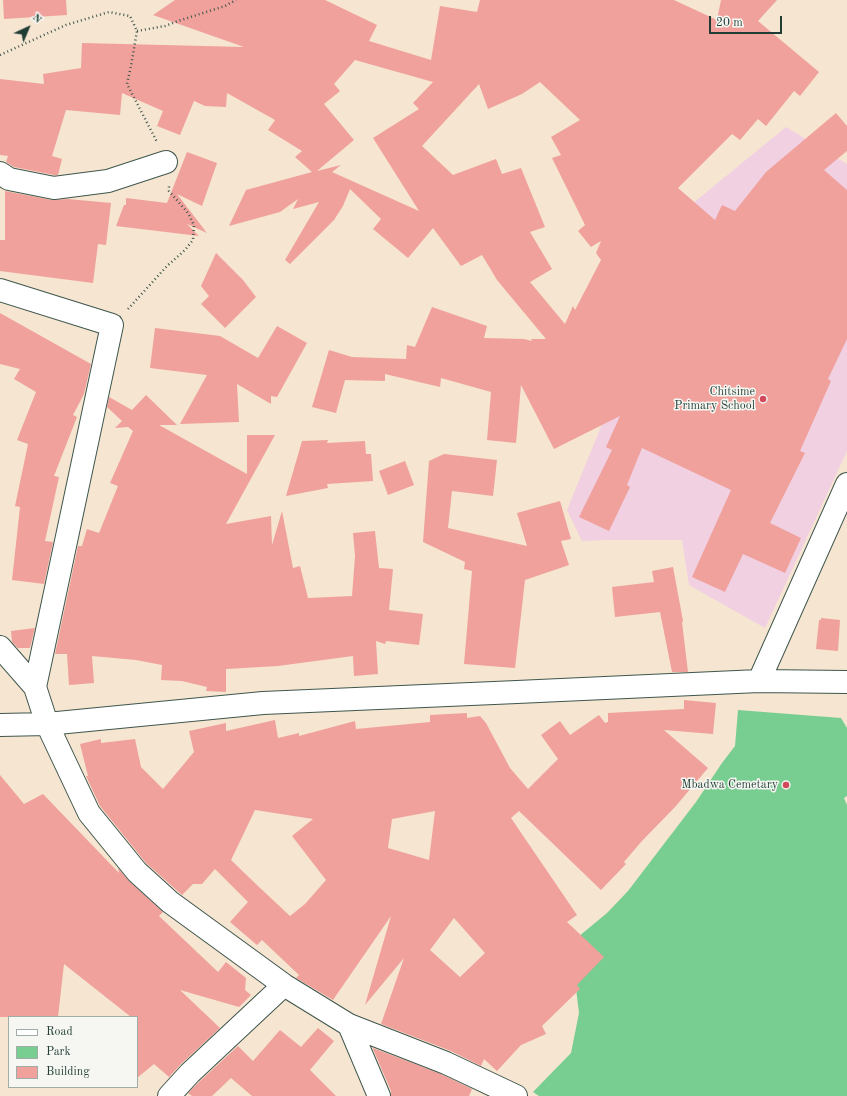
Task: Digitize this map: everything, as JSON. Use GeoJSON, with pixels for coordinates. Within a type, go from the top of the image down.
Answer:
{"type":"FeatureCollection","features":[{"type":"Feature","properties":{"kind":"street"},"geometry":{"type":"LineString","coordinates":[[0,173],[9,179],[54,188],[108,181],[166,162]]}},
{"type":"Feature","properties":{"kind":"street"},"geometry":{"type":"LineString","coordinates":[[0,290],[112,325],[35,687]]}},
{"type":"Feature","properties":{"kind":"street"},"geometry":{"type":"LineString","coordinates":[[759,681],[847,484]]}},
{"type":"Feature","properties":{"kind":"street"},"geometry":{"type":"LineString","coordinates":[[0,647],[35,687],[47,724],[89,814],[137,872],[170,902],[284,985],[349,1025],[446,1062],[516,1096]]}},
{"type":"Feature","properties":{"kind":"street"},"geometry":{"type":"LineString","coordinates":[[0,725],[47,724],[264,702],[509,693],[759,681],[847,682]]}},
{"type":"Feature","properties":{"kind":"street"},"geometry":{"type":"LineString","coordinates":[[169,1096],[190,1073],[284,985]]}},
{"type":"Feature","properties":{"kind":"street"},"geometry":{"type":"LineString","coordinates":[[349,1025],[379,1096]]}},
{"type":"Feature","properties":{"kind":"path"},"geometry":{"type":"LineString","coordinates":[[137,31],[165,26],[225,6],[236,0]]}},
{"type":"Feature","properties":{"kind":"path"},"geometry":{"type":"LineString","coordinates":[[0,55],[66,25],[109,12],[130,16]]}},
{"type":"Feature","properties":{"kind":"shaded area"},"geometry":{"type":"Polygon","coordinates":[[[786,127],[847,164],[847,451],[765,628],[689,585],[682,540],[582,541],[567,510],[692,204],[786,127]]]}},
{"type":"Feature","properties":{"kind":"green space"},"geometry":{"type":"Polygon","coordinates":[[[738,710],[841,718],[847,728],[847,796],[844,798],[847,805],[847,1096],[539,1096],[533,1092],[571,1053],[579,1013],[572,942],[607,913],[628,891],[696,802],[735,746],[738,710]]]}},
{"type":"Feature","properties":{"kind":"building"},"geometry":{"type":"Polygon","coordinates":[[[3,0],[66,0],[67,15],[4,19],[3,0]]]}},
{"type":"Feature","properties":{"kind":"building"},"geometry":{"type":"Polygon","coordinates":[[[175,0],[325,0],[377,25],[369,41],[431,60],[440,6],[477,12],[480,0],[674,0],[717,20],[721,0],[777,0],[758,21],[819,72],[800,96],[794,91],[766,126],[758,119],[740,140],[732,134],[678,188],[715,220],[722,205],[735,211],[766,172],[836,113],[847,126],[847,151],[824,170],[847,190],[847,339],[828,379],[831,381],[800,451],[805,453],[770,523],[801,538],[785,573],[743,554],[725,592],[692,577],[731,490],[642,448],[627,485],[630,487],[609,531],[579,517],[612,450],[606,447],[620,416],[554,449],[521,385],[516,443],[487,440],[491,392],[441,378],[440,387],[385,374],[385,381],[345,380],[336,413],[312,407],[329,350],[352,357],[406,359],[407,345],[415,347],[432,307],[487,326],[484,338],[524,339],[532,341],[531,339],[546,339],[497,280],[482,255],[461,266],[433,228],[408,258],[373,229],[381,219],[350,189],[343,206],[334,220],[290,264],[285,260],[319,202],[293,209],[298,199],[280,212],[229,226],[246,190],[312,172],[295,157],[302,151],[268,130],[275,120],[227,93],[226,107],[205,106],[194,101],[180,135],[157,126],[163,111],[122,93],[120,115],[66,110],[52,156],[62,159],[58,175],[14,167],[6,162],[8,156],[0,155],[0,79],[44,84],[43,74],[81,68],[82,43],[244,47],[153,15],[175,0]],[[355,60],[334,84],[340,91],[324,104],[354,140],[317,171],[341,165],[332,172],[419,211],[373,138],[419,109],[413,103],[433,82],[355,60]],[[540,82],[522,94],[488,109],[479,84],[422,146],[453,175],[496,159],[502,174],[521,168],[545,227],[530,232],[552,269],[530,282],[565,324],[573,306],[575,310],[601,260],[596,253],[601,241],[591,247],[578,231],[585,225],[552,158],[561,155],[551,137],[580,120],[540,82]]]}},
{"type":"Feature","properties":{"kind":"building"},"geometry":{"type":"Polygon","coordinates":[[[187,152],[217,163],[202,206],[177,194],[207,233],[187,224],[199,236],[116,226],[124,205],[126,205],[126,198],[167,203],[187,152]]]}},
{"type":"Feature","properties":{"kind":"building"},"geometry":{"type":"Polygon","coordinates":[[[5,191],[52,200],[68,199],[111,203],[106,245],[98,244],[93,283],[0,271],[0,240],[5,240],[5,191]]]}},
{"type":"Feature","properties":{"kind":"building"},"geometry":{"type":"Polygon","coordinates":[[[216,253],[243,280],[256,297],[225,328],[201,304],[209,296],[201,286],[216,253]]]}},
{"type":"Feature","properties":{"kind":"building"},"geometry":{"type":"Polygon","coordinates":[[[0,313],[91,364],[84,394],[73,415],[77,417],[54,476],[59,477],[45,541],[53,542],[44,584],[12,580],[20,507],[15,506],[28,444],[17,440],[36,392],[14,379],[20,369],[0,364],[0,313]]]}},
{"type":"Feature","properties":{"kind":"building"},"geometry":{"type":"Polygon","coordinates":[[[277,326],[307,343],[277,397],[271,396],[271,404],[237,384],[239,422],[180,424],[207,375],[150,368],[155,328],[220,336],[258,358],[277,326]]]}},
{"type":"Feature","properties":{"kind":"building"},"geometry":{"type":"Polygon","coordinates":[[[146,395],[177,425],[159,425],[247,474],[247,435],[275,435],[226,524],[271,516],[272,545],[282,511],[293,568],[300,566],[308,598],[352,596],[355,556],[353,533],[375,531],[379,568],[393,569],[389,610],[423,614],[419,645],[386,641],[385,644],[376,641],[378,674],[354,676],[353,656],[278,666],[226,669],[226,692],[206,691],[207,687],[182,681],[161,680],[162,665],[136,660],[92,656],[94,683],[69,685],[67,654],[55,654],[78,546],[82,546],[87,529],[99,533],[118,486],[110,483],[133,431],[128,427],[115,428],[122,421],[107,407],[109,397],[132,410],[146,395]]]}},
{"type":"Feature","properties":{"kind":"building"},"geometry":{"type":"Polygon","coordinates":[[[328,440],[327,443],[365,441],[366,454],[371,454],[373,481],[327,484],[328,488],[286,496],[302,441],[328,440]]]}},
{"type":"Feature","properties":{"kind":"building"},"geometry":{"type":"Polygon","coordinates":[[[444,454],[497,460],[493,496],[452,491],[448,528],[527,546],[517,513],[560,501],[571,539],[561,541],[569,565],[525,580],[515,668],[464,664],[472,571],[464,569],[465,562],[423,542],[429,461],[444,454]]]}},
{"type":"Feature","properties":{"kind":"building"},"geometry":{"type":"Polygon","coordinates":[[[405,461],[414,485],[388,495],[379,471],[405,461]]]}},
{"type":"Feature","properties":{"kind":"building"},"geometry":{"type":"Polygon","coordinates":[[[673,567],[683,621],[688,672],[672,672],[660,612],[615,617],[612,587],[654,582],[652,571],[673,567]]]}},
{"type":"Feature","properties":{"kind":"building"},"geometry":{"type":"Polygon","coordinates":[[[821,618],[840,620],[838,651],[816,649],[819,620],[821,620],[821,618]]]}},
{"type":"Feature","properties":{"kind":"building"},"geometry":{"type":"Polygon","coordinates":[[[35,628],[30,648],[18,648],[12,642],[11,631],[35,628]]]}},
{"type":"Feature","properties":{"kind":"building"},"geometry":{"type":"Polygon","coordinates":[[[684,700],[716,703],[713,734],[664,730],[708,768],[675,807],[641,842],[624,862],[626,864],[601,890],[519,811],[511,818],[577,915],[567,922],[604,957],[577,985],[580,989],[542,1026],[546,1034],[521,1045],[497,1071],[484,1059],[481,1066],[451,1051],[381,1024],[404,958],[365,1005],[391,916],[333,1000],[296,978],[299,975],[262,940],[257,945],[230,922],[248,902],[215,869],[202,884],[193,884],[182,895],[146,863],[100,806],[86,776],[88,776],[80,744],[101,739],[101,743],[135,739],[141,767],[163,789],[194,752],[189,731],[226,723],[226,731],[275,720],[278,738],[299,733],[299,736],[355,721],[356,729],[430,722],[430,715],[467,713],[467,718],[480,716],[486,723],[510,768],[528,789],[558,759],[541,735],[560,721],[570,735],[599,715],[605,723],[608,722],[608,713],[684,709],[684,700]],[[255,810],[231,860],[290,916],[305,904],[326,880],[292,836],[313,819],[255,810]],[[435,811],[392,819],[388,848],[429,860],[435,811]],[[454,918],[430,950],[460,977],[485,953],[454,918]]]}},
{"type":"Feature","properties":{"kind":"building"},"geometry":{"type":"Polygon","coordinates":[[[0,775],[24,804],[43,794],[119,873],[118,868],[129,881],[163,912],[159,916],[218,972],[226,962],[246,978],[245,990],[251,995],[239,1007],[180,990],[220,1028],[169,1077],[154,1064],[138,1077],[138,1016],[130,1016],[64,964],[58,1016],[0,1017],[0,775]]]}},
{"type":"Feature","properties":{"kind":"building"},"geometry":{"type":"Polygon","coordinates":[[[318,1028],[334,1041],[310,1070],[336,1096],[252,1096],[231,1078],[212,1096],[192,1096],[188,1093],[238,1046],[253,1061],[280,1030],[301,1047],[318,1028]]]}},
{"type":"Feature","properties":{"kind":"building"},"geometry":{"type":"Polygon","coordinates":[[[373,1048],[441,1074],[472,1089],[469,1096],[391,1096],[391,1091],[373,1048]]]}},
{"type":"Feature","properties":{"kind":"place","name":"Chitsime Primary School"},"geometry":{"type":"Point","coordinates":[763,399]}},
{"type":"Feature","properties":{"kind":"place","name":"Mbadwa Cemetary"},"geometry":{"type":"Point","coordinates":[786,785]}}]}
